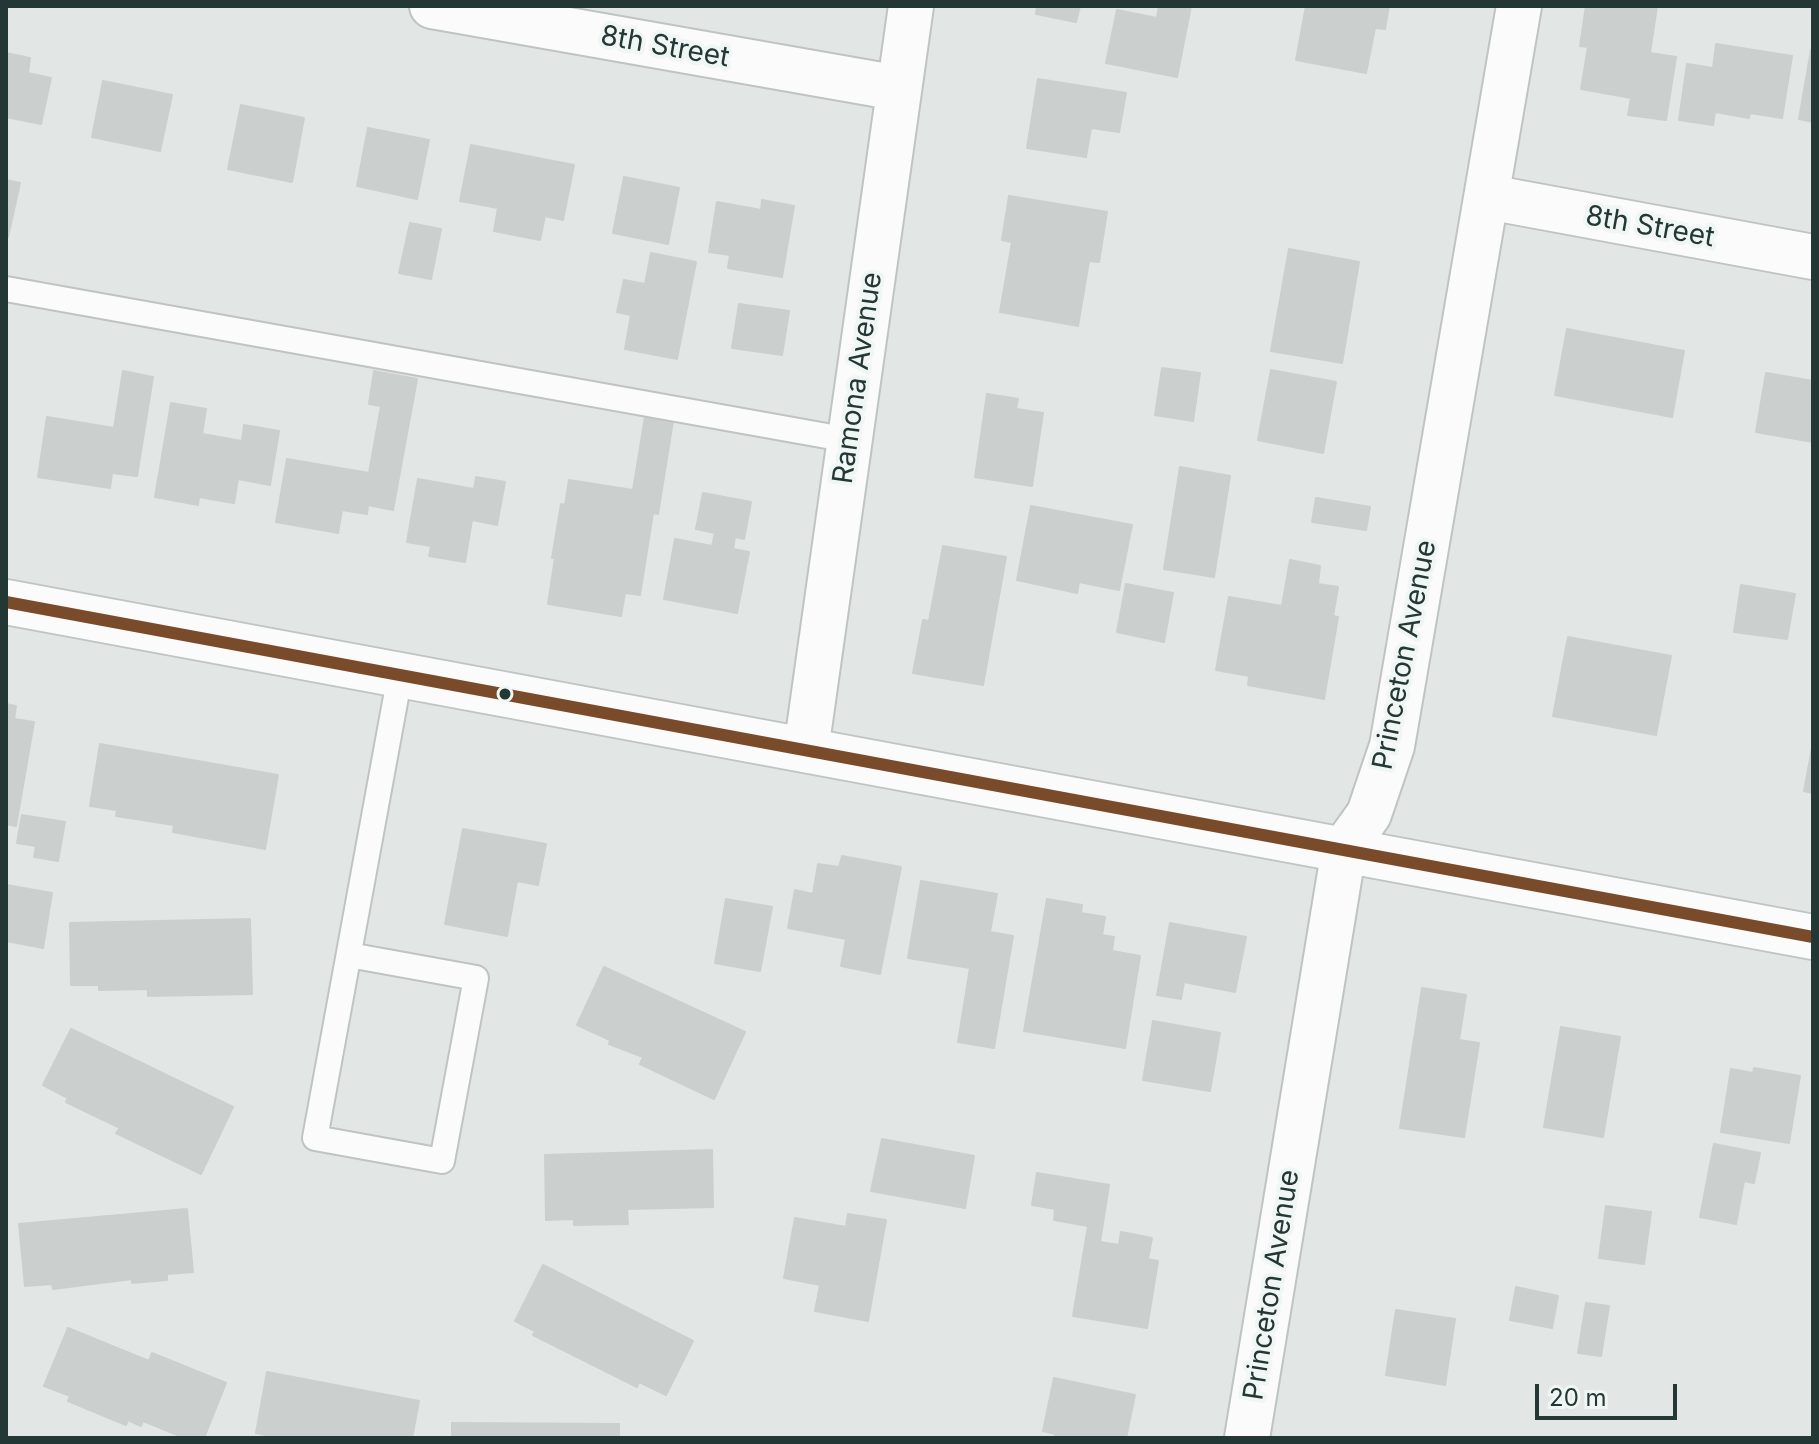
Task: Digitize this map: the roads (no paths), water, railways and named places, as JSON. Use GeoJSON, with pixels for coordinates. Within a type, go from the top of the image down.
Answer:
{"type":"FeatureCollection","features":[{"type":"Feature","properties":{"kind":"street","name":"8th Street"},"geometry":{"type":"LineString","coordinates":[[432,6],[898,88]]}},
{"type":"Feature","properties":{"kind":"street","name":"Ramona Avenue"},"geometry":{"type":"LineString","coordinates":[[806,750],[911,6]]}},
{"type":"Feature","properties":{"kind":"street","name":"Princeton Avenue"},"geometry":{"type":"LineString","coordinates":[[1247,1438],[1344,849],[1369,814],[1392,746],[1519,6]]}},
{"type":"Feature","properties":{"kind":"street","name":"8th Street"},"geometry":{"type":"LineString","coordinates":[[1488,197],[1813,257]]}},
{"type":"Feature","properties":{"kind":"street"},"geometry":{"type":"LineString","coordinates":[[6,602],[1813,937]]}},
{"type":"Feature","properties":{"kind":"lane"},"geometry":{"type":"LineString","coordinates":[[6,289],[849,440]]}},
{"type":"Feature","properties":{"kind":"lane"},"geometry":{"type":"LineString","coordinates":[[349,955],[476,978],[442,1161],[315,1138],[400,675]]}}]}
